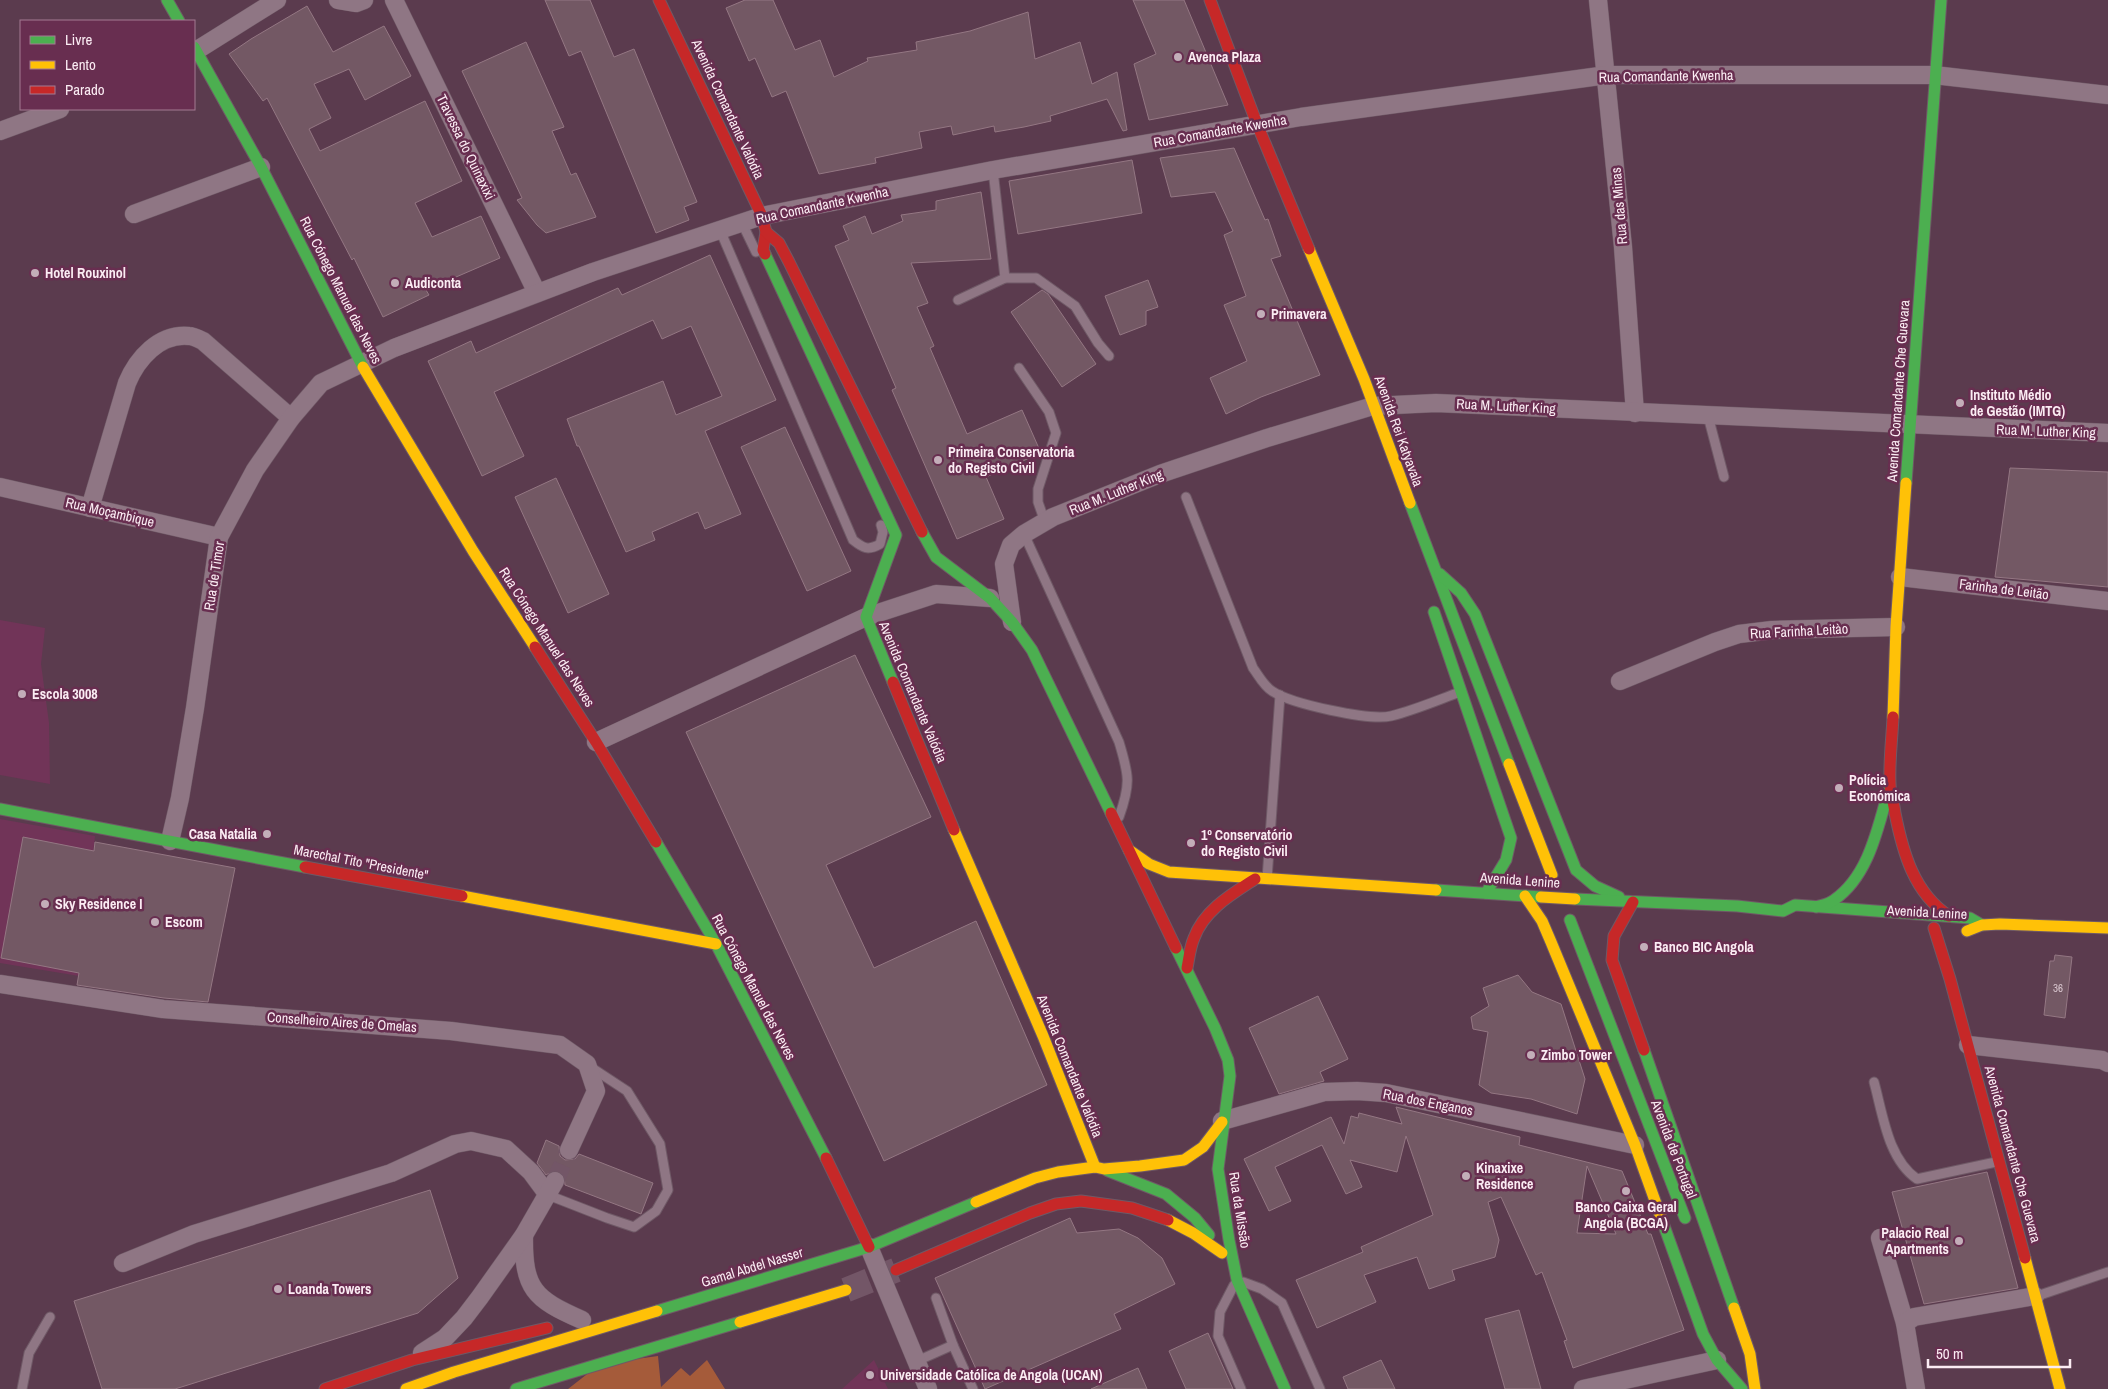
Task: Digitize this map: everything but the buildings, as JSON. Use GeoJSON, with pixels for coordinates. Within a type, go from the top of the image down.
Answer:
{"type":"FeatureCollection","features":[{"type":"Feature","properties":{"kind":"main road"},"geometry":{"type":"LineString","coordinates":[[167,0],[178,20]]}},
{"type":"Feature","properties":{"kind":"main road","name":"Avenida Comandante Valódia"},"geometry":{"type":"LineString","coordinates":[[659,0],[764,224],[779,243],[789,262],[920,528],[936,557],[990,598],[1012,622],[1032,650],[1215,1028]]}},
{"type":"Feature","properties":{"kind":"main road","name":"Avenida Rei Katyavala"},"geometry":{"type":"LineString","coordinates":[[1210,0],[1257,124],[1373,406],[1552,875]]}},
{"type":"Feature","properties":{"kind":"main road","name":"Avenida Comandante Che Guevara"},"geometry":{"type":"LineString","coordinates":[[1940,0],[1896,627],[1890,784],[1901,843],[1915,879],[1934,906],[1948,916]]}},
{"type":"Feature","properties":{"kind":"main road","name":"Rua Cónego Manuel das Neves"},"geometry":{"type":"LineString","coordinates":[[195,50],[261,167],[361,363],[473,551],[596,742],[716,944],[862,1240]]}},
{"type":"Feature","properties":{"kind":"main road","name":"Avenida Comandante Valódia"},"geometry":{"type":"LineString","coordinates":[[764,224],[762,250],[896,535],[866,617],[977,884],[1099,1168]]}},
{"type":"Feature","properties":{"kind":"main road"},"geometry":{"type":"LineString","coordinates":[[1434,568],[1430,593],[1461,692],[1511,838],[1511,849],[1505,864],[1486,893]]}},
{"type":"Feature","properties":{"kind":"main road"},"geometry":{"type":"LineString","coordinates":[[1434,568],[1461,593],[1474,614],[1576,870],[1595,886],[1633,902],[1615,930],[1610,945],[1612,960],[1750,1354],[1755,1389]]}},
{"type":"Feature","properties":{"kind":"main road","name":"Avenida Comandante Che Guevara"},"geometry":{"type":"LineString","coordinates":[[1816,907],[1834,901],[1857,876],[1874,841],[1890,784]]}},
{"type":"Feature","properties":{"kind":"main road","name":"Marechal Tito \"Presidente\""},"geometry":{"type":"LineString","coordinates":[[0,809],[716,944]]}},
{"type":"Feature","properties":{"kind":"main road","name":"Avenida Lenine"},"geometry":{"type":"LineString","coordinates":[[1129,850],[1149,864],[1169,872],[1574,899],[1737,906],[1783,911],[1794,919]]}},
{"type":"Feature","properties":{"kind":"main road"},"geometry":{"type":"LineString","coordinates":[[1187,968],[1197,930],[1210,914],[1255,879]]}},
{"type":"Feature","properties":{"kind":"main road"},"geometry":{"type":"LineString","coordinates":[[1525,896],[1542,921],[1552,942],[1635,1145],[1703,1334],[1717,1360],[1742,1389]]}},
{"type":"Feature","properties":{"kind":"main road","name":"Avenida Lenine"},"geometry":{"type":"LineString","coordinates":[[1783,911],[1795,905],[1970,918],[1982,925]]}},
{"type":"Feature","properties":{"kind":"main road","name":"Avenida de Portugal"},"geometry":{"type":"LineString","coordinates":[[1570,920],[1688,1225]]}},
{"type":"Feature","properties":{"kind":"main road","name":"Avenida Lenine"},"geometry":{"type":"LineString","coordinates":[[1938,928],[1969,931],[1982,925],[2108,928]]}},
{"type":"Feature","properties":{"kind":"main road","name":"Avenida Comandante Che Guevara"},"geometry":{"type":"LineString","coordinates":[[1938,928],[2060,1389]]}},
{"type":"Feature","properties":{"kind":"main road","name":"Rua da Missão"},"geometry":{"type":"LineString","coordinates":[[1215,1028],[1228,1060],[1230,1076],[1222,1122],[1218,1169],[1237,1280],[1284,1389]]}},
{"type":"Feature","properties":{"kind":"main road","name":"Gamal Abdel Nasser"},"geometry":{"type":"LineString","coordinates":[[406,1389],[862,1240],[1035,1178],[1058,1172],[1184,1160],[1203,1147],[1222,1122]]}},
{"type":"Feature","properties":{"kind":"main road","name":"Gamal Abdel Nasser"},"geometry":{"type":"LineString","coordinates":[[1099,1168],[1166,1194],[1180,1204],[1195,1218],[1222,1253],[1237,1280]]}},
{"type":"Feature","properties":{"kind":"main road","name":"Gamal Abdel Nasser"},"geometry":{"type":"LineString","coordinates":[[896,1270],[1030,1213],[1056,1204],[1081,1201],[1132,1208],[1162,1217],[1192,1233],[1222,1253]]}},
{"type":"Feature","properties":{"kind":"main road","name":"Gamal Abdel Nasser"},"geometry":{"type":"LineString","coordinates":[[620,1310],[686,1292],[780,1262]]}},
{"type":"Feature","properties":{"kind":"main road"},"geometry":{"type":"LineString","coordinates":[[516,1389],[846,1290]]}},
{"type":"Feature","properties":{"kind":"main road"},"geometry":{"type":"LineString","coordinates":[[325,1389],[412,1360],[586,1319]]}},
{"type":"Feature","properties":{"kind":"main road"},"geometry":{"type":"LineString","coordinates":[[1740,1362],[1751,1389]]}},
{"type":"Feature","properties":{"kind":"street"},"geometry":{"type":"LineString","coordinates":[[195,50],[277,0]]}},
{"type":"Feature","properties":{"kind":"street"},"geometry":{"type":"LineString","coordinates":[[338,0],[356,4],[364,0]]}},
{"type":"Feature","properties":{"kind":"street","name":"Travessa do Quinaxixi"},"geometry":{"type":"LineString","coordinates":[[394,0],[537,293]]}},
{"type":"Feature","properties":{"kind":"street","name":"Rua das Minas"},"geometry":{"type":"LineString","coordinates":[[1598,0],[1607,75],[1635,413]]}},
{"type":"Feature","properties":{"kind":"street","name":"Rua Comandante Kwenha"},"geometry":{"type":"LineString","coordinates":[[361,363],[394,348],[593,272],[742,223],[764,224],[993,170],[1257,124],[1607,75],[1934,75],[2108,95]]}},
{"type":"Feature","properties":{"kind":"street"},"geometry":{"type":"LineString","coordinates":[[0,131],[57,110]]}},
{"type":"Feature","properties":{"kind":"street"},"geometry":{"type":"LineString","coordinates":[[134,214],[261,167]]}},
{"type":"Feature","properties":{"kind":"street"},"geometry":{"type":"LineString","coordinates":[[90,508],[127,383],[141,358],[152,348],[164,342],[176,337],[190,336],[203,341],[291,418]]}},
{"type":"Feature","properties":{"kind":"street","name":"Rua de Timor"},"geometry":{"type":"LineString","coordinates":[[170,842],[180,798],[195,708],[219,537],[255,470],[291,418],[321,383],[361,363]]}},
{"type":"Feature","properties":{"kind":"street","name":"Rua M. Luther King"},"geometry":{"type":"LineString","coordinates":[[1012,622],[1004,564],[1011,545],[1024,534],[1045,522],[1160,474],[1267,438],[1373,406],[1436,403],[1910,426],[2108,433]]}},
{"type":"Feature","properties":{"kind":"street","name":"Rua Moçambique"},"geometry":{"type":"LineString","coordinates":[[0,487],[219,537]]}},
{"type":"Feature","properties":{"kind":"street","name":"Farinha de Leitão"},"geometry":{"type":"LineString","coordinates":[[1900,577],[2108,601]]}},
{"type":"Feature","properties":{"kind":"street"},"geometry":{"type":"LineString","coordinates":[[596,742],[866,617],[936,594],[990,598]]}},
{"type":"Feature","properties":{"kind":"street","name":"Rua Farinha Leitào"},"geometry":{"type":"LineString","coordinates":[[1620,681],[1738,634],[1772,630],[1896,627]]}},
{"type":"Feature","properties":{"kind":"street","name":"Conselheiro Aires de Omelas"},"geometry":{"type":"LineString","coordinates":[[0,984],[163,1009],[451,1031],[560,1045],[587,1064]]}},
{"type":"Feature","properties":{"kind":"street"},"geometry":{"type":"LineString","coordinates":[[1968,1045],[2102,1060],[2108,1063]]}},
{"type":"Feature","properties":{"kind":"street"},"geometry":{"type":"LineString","coordinates":[[569,1150],[596,1091],[587,1064]]}},
{"type":"Feature","properties":{"kind":"street","name":"Rua dos Enganos"},"geometry":{"type":"LineString","coordinates":[[1222,1122],[1324,1092],[1357,1091],[1386,1093],[1635,1145]]}},
{"type":"Feature","properties":{"kind":"street"},"geometry":{"type":"LineString","coordinates":[[123,1263],[194,1234],[391,1173],[455,1144],[470,1141],[506,1149],[552,1188],[524,1235],[464,1318],[445,1338],[412,1360]]}},
{"type":"Feature","properties":{"kind":"street"},"geometry":{"type":"LineString","coordinates":[[524,1235],[524,1258],[527,1276],[536,1294],[549,1304],[586,1319]]}},
{"type":"Feature","properties":{"kind":"street"},"geometry":{"type":"LineString","coordinates":[[1880,1238],[1905,1323],[1916,1389]]}},
{"type":"Feature","properties":{"kind":"street"},"geometry":{"type":"LineString","coordinates":[[862,1240],[928,1389]]}},
{"type":"Feature","properties":{"kind":"street"},"geometry":{"type":"LineString","coordinates":[[1905,1323],[1914,1317],[2035,1296]]}},
{"type":"Feature","properties":{"kind":"street"},"geometry":{"type":"LineString","coordinates":[[1583,1389],[1717,1360]]}},
{"type":"Feature","properties":{"kind":"lane"},"geometry":{"type":"LineString","coordinates":[[993,170],[1006,278]]}},
{"type":"Feature","properties":{"kind":"lane"},"geometry":{"type":"LineString","coordinates":[[742,223],[871,504]]}},
{"type":"Feature","properties":{"kind":"lane"},"geometry":{"type":"LineString","coordinates":[[720,230],[853,540],[864,548],[873,548],[880,544],[883,532],[875,514]]}},
{"type":"Feature","properties":{"kind":"lane"},"geometry":{"type":"LineString","coordinates":[[958,300],[1006,278],[1036,278],[1075,306],[1098,343],[1109,356]]}},
{"type":"Feature","properties":{"kind":"lane"},"geometry":{"type":"LineString","coordinates":[[1019,368],[1049,412],[1056,433],[1038,489],[1038,502],[1045,522]]}},
{"type":"Feature","properties":{"kind":"lane"},"geometry":{"type":"LineString","coordinates":[[1708,416],[1724,477]]}},
{"type":"Feature","properties":{"kind":"lane"},"geometry":{"type":"LineString","coordinates":[[1186,497],[1253,668],[1262,683],[1280,695],[1302,703],[1359,716],[1390,716],[1461,692]]}},
{"type":"Feature","properties":{"kind":"lane"},"geometry":{"type":"LineString","coordinates":[[1024,534],[1119,742],[1127,766],[1128,792],[1116,824]]}},
{"type":"Feature","properties":{"kind":"lane"},"geometry":{"type":"LineString","coordinates":[[1267,879],[1280,695]]}},
{"type":"Feature","properties":{"kind":"lane"},"geometry":{"type":"LineString","coordinates":[[552,1188],[606,1218],[634,1227],[656,1211],[668,1190],[660,1144],[627,1091],[587,1064]]}},
{"type":"Feature","properties":{"kind":"lane"},"geometry":{"type":"LineString","coordinates":[[1874,1082],[1894,1152],[1907,1172],[1917,1179],[1999,1161]]}},
{"type":"Feature","properties":{"kind":"lane"},"geometry":{"type":"LineString","coordinates":[[2035,1296],[2108,1272]]}},
{"type":"Feature","properties":{"kind":"lane"},"geometry":{"type":"LineString","coordinates":[[1241,1389],[1218,1336],[1220,1312],[1237,1280],[1262,1289],[1282,1303],[1320,1389]]}},
{"type":"Feature","properties":{"kind":"lane"},"geometry":{"type":"LineString","coordinates":[[936,1298],[953,1345],[973,1389]]}},
{"type":"Feature","properties":{"kind":"lane"},"geometry":{"type":"LineString","coordinates":[[22,1389],[29,1354],[50,1317]]}},
{"type":"Feature","properties":{"kind":"lane"},"geometry":{"type":"LineString","coordinates":[[916,1361],[953,1345]]}},
{"type":"Feature","properties":{"kind":"shaded area","name":"Escola 3008"},"geometry":{"type":"Polygon","coordinates":[[[0,620],[45,628],[41,664],[49,723],[50,784],[0,775],[0,620]]]}},
{"type":"Feature","properties":{"kind":"shaded area","name":"Sky Residence I"},"geometry":{"type":"Polygon","coordinates":[[[0,819],[95,836],[79,976],[0,963],[0,819]]]}},
{"type":"Feature","properties":{"kind":"shaded area"},"geometry":{"type":"Polygon","coordinates":[[[658,1356],[661,1387],[681,1368],[690,1376],[707,1360],[725,1389],[568,1389],[600,1364],[658,1356]]]}},
{"type":"Feature","properties":{"kind":"shaded area","name":"Universidade Católica de Angola (UCAN)"},"geometry":{"type":"Polygon","coordinates":[[[874,1360],[888,1389],[842,1389],[874,1360]]]}},
{"type":"Feature","properties":{"kind":"tunnel"},"geometry":{"type":"LineString","coordinates":[[555,1181],[569,1150]]}},
{"type":"Feature","properties":{"kind":"tunnel"},"geometry":{"type":"LineString","coordinates":[[846,1290],[896,1270]]}},
{"type":"Feature","properties":{"kind":"traffic: fast"},"geometry":{"type":"LineString","coordinates":[[167,0],[178,20]]}},
{"type":"Feature","properties":{"kind":"traffic: fast"},"geometry":{"type":"LineString","coordinates":[[1906,483],[1941,0]]}},
{"type":"Feature","properties":{"kind":"traffic: fast"},"geometry":{"type":"LineString","coordinates":[[195,49],[261,167],[363,367]]}},
{"type":"Feature","properties":{"kind":"traffic: fast"},"geometry":{"type":"LineString","coordinates":[[765,254],[896,535],[866,617],[893,682]]}},
{"type":"Feature","properties":{"kind":"traffic: fast"},"geometry":{"type":"LineString","coordinates":[[1410,503],[1509,764]]}},
{"type":"Feature","properties":{"kind":"traffic: fast"},"geometry":{"type":"LineString","coordinates":[[922,532],[936,557],[990,598],[1012,622],[1032,650],[1111,813]]}},
{"type":"Feature","properties":{"kind":"traffic: fast"},"geometry":{"type":"LineString","coordinates":[[1440,574],[1461,593],[1475,614],[1576,870],[1595,886],[1619,897]]}},
{"type":"Feature","properties":{"kind":"traffic: fast"},"geometry":{"type":"LineString","coordinates":[[1434,612],[1511,838],[1506,860],[1486,893]]}},
{"type":"Feature","properties":{"kind":"traffic: fast"},"geometry":{"type":"LineString","coordinates":[[1816,907],[1834,900],[1856,878],[1876,834],[1889,789]]}},
{"type":"Feature","properties":{"kind":"traffic: fast"},"geometry":{"type":"LineString","coordinates":[[0,809],[305,867]]}},
{"type":"Feature","properties":{"kind":"traffic: fast"},"geometry":{"type":"LineString","coordinates":[[656,842],[716,944],[826,1158]]}},
{"type":"Feature","properties":{"kind":"traffic: fast"},"geometry":{"type":"LineString","coordinates":[[1436,890],[1541,897]]}},
{"type":"Feature","properties":{"kind":"traffic: fast"},"geometry":{"type":"LineString","coordinates":[[1575,899],[1737,906],[1783,911],[1795,905],[1970,918],[1982,925]]}},
{"type":"Feature","properties":{"kind":"traffic: fast"},"geometry":{"type":"LineString","coordinates":[[1570,920],[1685,1218]]}},
{"type":"Feature","properties":{"kind":"traffic: fast"},"geometry":{"type":"LineString","coordinates":[[1176,948],[1215,1028],[1228,1060],[1230,1076],[1218,1169],[1229,1240],[1237,1280],[1285,1389]]}},
{"type":"Feature","properties":{"kind":"traffic: fast"},"geometry":{"type":"LineString","coordinates":[[1644,1050],[1734,1308]]}},
{"type":"Feature","properties":{"kind":"traffic: fast"},"geometry":{"type":"LineString","coordinates":[[1108,1171],[1166,1194],[1195,1218],[1209,1235]]}},
{"type":"Feature","properties":{"kind":"traffic: fast"},"geometry":{"type":"LineString","coordinates":[[657,1311],[869,1247],[976,1202]]}},
{"type":"Feature","properties":{"kind":"traffic: fast"},"geometry":{"type":"LineString","coordinates":[[1663,1223],[1703,1334],[1717,1360],[1742,1389]]}},
{"type":"Feature","properties":{"kind":"traffic: fast"},"geometry":{"type":"LineString","coordinates":[[516,1389],[740,1322]]}},
{"type":"Feature","properties":{"kind":"traffic: slow"},"geometry":{"type":"LineString","coordinates":[[1309,249],[1364,379],[1410,503]]}},
{"type":"Feature","properties":{"kind":"traffic: slow"},"geometry":{"type":"LineString","coordinates":[[363,367],[473,551],[535,647]]}},
{"type":"Feature","properties":{"kind":"traffic: slow"},"geometry":{"type":"LineString","coordinates":[[1893,717],[1896,627],[1906,483]]}},
{"type":"Feature","properties":{"kind":"traffic: slow"},"geometry":{"type":"LineString","coordinates":[[1509,764],[1552,875]]}},
{"type":"Feature","properties":{"kind":"traffic: slow"},"geometry":{"type":"LineString","coordinates":[[954,830],[1043,1036],[1095,1167]]}},
{"type":"Feature","properties":{"kind":"traffic: slow"},"geometry":{"type":"LineString","coordinates":[[1129,850],[1149,864],[1169,872],[1436,890]]}},
{"type":"Feature","properties":{"kind":"traffic: slow"},"geometry":{"type":"LineString","coordinates":[[462,896],[716,944]]}},
{"type":"Feature","properties":{"kind":"traffic: slow"},"geometry":{"type":"LineString","coordinates":[[1525,896],[1542,921],[1551,942],[1635,1145],[1663,1223]]}},
{"type":"Feature","properties":{"kind":"traffic: slow"},"geometry":{"type":"LineString","coordinates":[[1541,897],[1575,899]]}},
{"type":"Feature","properties":{"kind":"traffic: slow"},"geometry":{"type":"LineString","coordinates":[[1967,931],[1982,925],[2000,924],[2108,928]]}},
{"type":"Feature","properties":{"kind":"traffic: slow"},"geometry":{"type":"LineString","coordinates":[[976,1202],[1035,1178],[1058,1172],[1095,1167],[1104,1169],[1140,1166],[1184,1160],[1203,1147],[1222,1122]]}},
{"type":"Feature","properties":{"kind":"traffic: slow"},"geometry":{"type":"LineString","coordinates":[[1168,1220],[1193,1233],[1222,1253]]}},
{"type":"Feature","properties":{"kind":"traffic: slow"},"geometry":{"type":"LineString","coordinates":[[2025,1258],[2060,1389]]}},
{"type":"Feature","properties":{"kind":"traffic: slow"},"geometry":{"type":"LineString","coordinates":[[740,1322],[846,1290]]}},
{"type":"Feature","properties":{"kind":"traffic: slow"},"geometry":{"type":"LineString","coordinates":[[1734,1308],[1750,1354],[1755,1389]]}},
{"type":"Feature","properties":{"kind":"traffic: slow"},"geometry":{"type":"LineString","coordinates":[[406,1389],[454,1372],[657,1311]]}},
{"type":"Feature","properties":{"kind":"traffic: jam"},"geometry":{"type":"LineString","coordinates":[[659,0],[762,216],[766,232],[763,250],[765,254]]}},
{"type":"Feature","properties":{"kind":"traffic: jam"},"geometry":{"type":"LineString","coordinates":[[1210,0],[1257,124],[1309,249]]}},
{"type":"Feature","properties":{"kind":"traffic: jam"},"geometry":{"type":"LineString","coordinates":[[766,232],[779,243],[789,262],[922,532]]}},
{"type":"Feature","properties":{"kind":"traffic: jam"},"geometry":{"type":"LineString","coordinates":[[535,647],[596,742],[656,842]]}},
{"type":"Feature","properties":{"kind":"traffic: jam"},"geometry":{"type":"LineString","coordinates":[[893,682],[954,830]]}},
{"type":"Feature","properties":{"kind":"traffic: jam"},"geometry":{"type":"LineString","coordinates":[[1893,717],[1890,787],[1902,843],[1906,857],[1919,884],[1937,907],[1949,916]]}},
{"type":"Feature","properties":{"kind":"traffic: jam"},"geometry":{"type":"LineString","coordinates":[[1111,813],[1176,948]]}},
{"type":"Feature","properties":{"kind":"traffic: jam"},"geometry":{"type":"LineString","coordinates":[[305,867],[462,896]]}},
{"type":"Feature","properties":{"kind":"traffic: jam"},"geometry":{"type":"LineString","coordinates":[[1187,968],[1193,941],[1205,919],[1220,904],[1255,879]]}},
{"type":"Feature","properties":{"kind":"traffic: jam"},"geometry":{"type":"LineString","coordinates":[[1633,902],[1614,936],[1612,960],[1644,1050]]}},
{"type":"Feature","properties":{"kind":"traffic: jam"},"geometry":{"type":"LineString","coordinates":[[1934,928],[1950,979],[2025,1258]]}},
{"type":"Feature","properties":{"kind":"traffic: jam"},"geometry":{"type":"LineString","coordinates":[[826,1158],[869,1247]]}},
{"type":"Feature","properties":{"kind":"traffic: jam"},"geometry":{"type":"LineString","coordinates":[[896,1270],[1030,1213],[1056,1204],[1081,1201],[1132,1208],[1168,1220]]}},
{"type":"Feature","properties":{"kind":"traffic: jam"},"geometry":{"type":"LineString","coordinates":[[325,1389],[412,1360],[547,1328]]}},
{"type":"Feature","properties":{"kind":"place","name":"Avenca Plaza"},"geometry":{"type":"Point","coordinates":[1178,57]}},
{"type":"Feature","properties":{"kind":"place","name":"Hotel Rouxinol"},"geometry":{"type":"Point","coordinates":[35,273]}},
{"type":"Feature","properties":{"kind":"place","name":"Audiconta"},"geometry":{"type":"Point","coordinates":[395,283]}},
{"type":"Feature","properties":{"kind":"place","name":"Primavera"},"geometry":{"type":"Point","coordinates":[1261,314]}},
{"type":"Feature","properties":{"kind":"place","name":"Instituto Médio de Gestão (IMTG)"},"geometry":{"type":"Point","coordinates":[1960,403]}},
{"type":"Feature","properties":{"kind":"place","name":"Primeira Conservatoria do Registo Civil"},"geometry":{"type":"Point","coordinates":[938,460]}},
{"type":"Feature","properties":{"kind":"place","name":"Escola 3008"},"geometry":{"type":"Point","coordinates":[22,694]}},
{"type":"Feature","properties":{"kind":"place","name":"Polícia Económica"},"geometry":{"type":"Point","coordinates":[1839,788]}},
{"type":"Feature","properties":{"kind":"place","name":"Casa Natalia"},"geometry":{"type":"Point","coordinates":[267,834]}},
{"type":"Feature","properties":{"kind":"place","name":"1º Conservatório do Registo Civil"},"geometry":{"type":"Point","coordinates":[1191,843]}},
{"type":"Feature","properties":{"kind":"place","name":"Sky Residence I"},"geometry":{"type":"Point","coordinates":[45,904]}},
{"type":"Feature","properties":{"kind":"place","name":"Escom"},"geometry":{"type":"Point","coordinates":[155,922]}},
{"type":"Feature","properties":{"kind":"place","name":"Banco BIC Angola"},"geometry":{"type":"Point","coordinates":[1644,947]}},
{"type":"Feature","properties":{"kind":"place","name":"Zimbo Tower"},"geometry":{"type":"Point","coordinates":[1531,1055]}},
{"type":"Feature","properties":{"kind":"place","name":"Kinaxixe Residence"},"geometry":{"type":"Point","coordinates":[1466,1176]}},
{"type":"Feature","properties":{"kind":"place","name":"Banco Caixa Geral Angola (BCGA)"},"geometry":{"type":"Point","coordinates":[1626,1191]}},
{"type":"Feature","properties":{"kind":"place","name":"Palacio Real Apartments"},"geometry":{"type":"Point","coordinates":[1959,1241]}},
{"type":"Feature","properties":{"kind":"place","name":"Loanda Towers"},"geometry":{"type":"Point","coordinates":[278,1289]}},
{"type":"Feature","properties":{"kind":"place","name":"Universidade Católica de Angola (UCAN)"},"geometry":{"type":"Point","coordinates":[870,1375]}}]}
